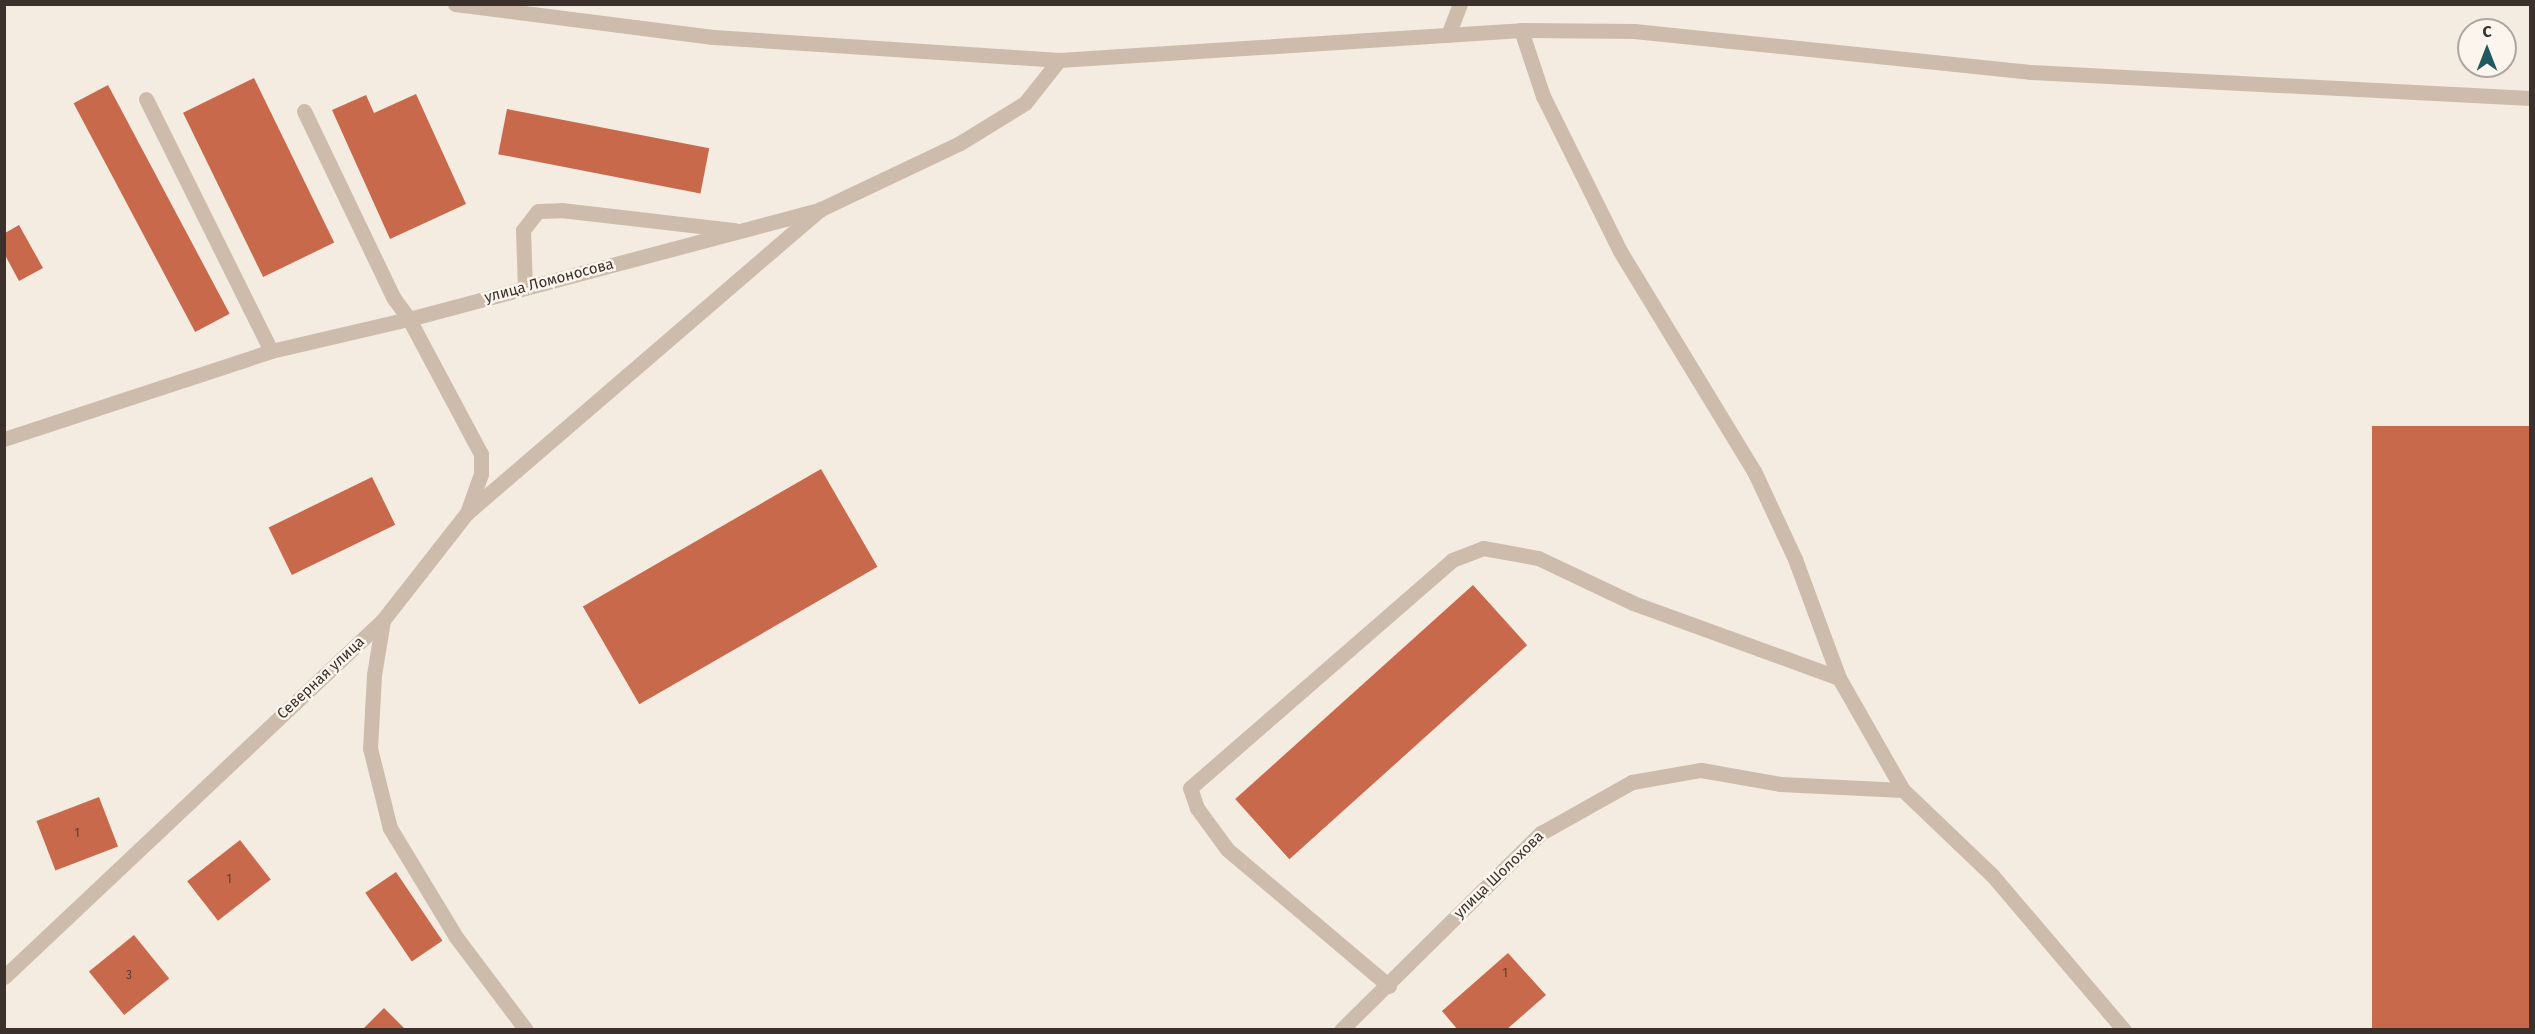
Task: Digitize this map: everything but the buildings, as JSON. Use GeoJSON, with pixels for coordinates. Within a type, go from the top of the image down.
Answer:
{"type":"FeatureCollection","features":[{"type":"Feature","properties":{"kind":"street"},"geometry":{"type":"LineString","coordinates":[[455,4],[713,37],[1059,60],[1521,30],[1634,31],[2030,72],[2530,99]]}},
{"type":"Feature","properties":{"kind":"street"},"geometry":{"type":"LineString","coordinates":[[1448,35],[1460,4]]}},
{"type":"Feature","properties":{"kind":"street"},"geometry":{"type":"LineString","coordinates":[[1521,30],[1543,96],[1620,251],[1754,471],[1795,559],[1839,678],[1902,790],[1992,875],[2124,1029]]}},
{"type":"Feature","properties":{"kind":"street","name":"улица Ломоносова"},"geometry":{"type":"LineString","coordinates":[[4,439],[271,351],[409,320],[735,230],[821,209],[960,143],[1025,103],[1059,60]]}},
{"type":"Feature","properties":{"kind":"street"},"geometry":{"type":"LineString","coordinates":[[146,99],[271,351]]}},
{"type":"Feature","properties":{"kind":"street","name":"Северная улица"},"geometry":{"type":"LineString","coordinates":[[4,977],[383,620],[468,513],[481,474],[481,454],[409,320],[393,297],[304,111]]}},
{"type":"Feature","properties":{"kind":"street"},"geometry":{"type":"LineString","coordinates":[[468,513],[821,209]]}},
{"type":"Feature","properties":{"kind":"street"},"geometry":{"type":"LineString","coordinates":[[525,288],[523,230],[538,211],[561,210],[735,230]]}},
{"type":"Feature","properties":{"kind":"street"},"geometry":{"type":"LineString","coordinates":[[1389,986],[1227,849],[1197,808],[1190,788],[1452,560],[1484,548],[1538,558],[1633,603],[1839,678]]}},
{"type":"Feature","properties":{"kind":"street"},"geometry":{"type":"LineString","coordinates":[[383,620],[374,675],[370,748],[390,828],[456,937],[526,1029]]}},
{"type":"Feature","properties":{"kind":"street","name":"улица Шолохова"},"geometry":{"type":"LineString","coordinates":[[1341,1029],[1389,986],[1541,833],[1632,782],[1701,770],[1780,784],[1902,790]]}}]}
